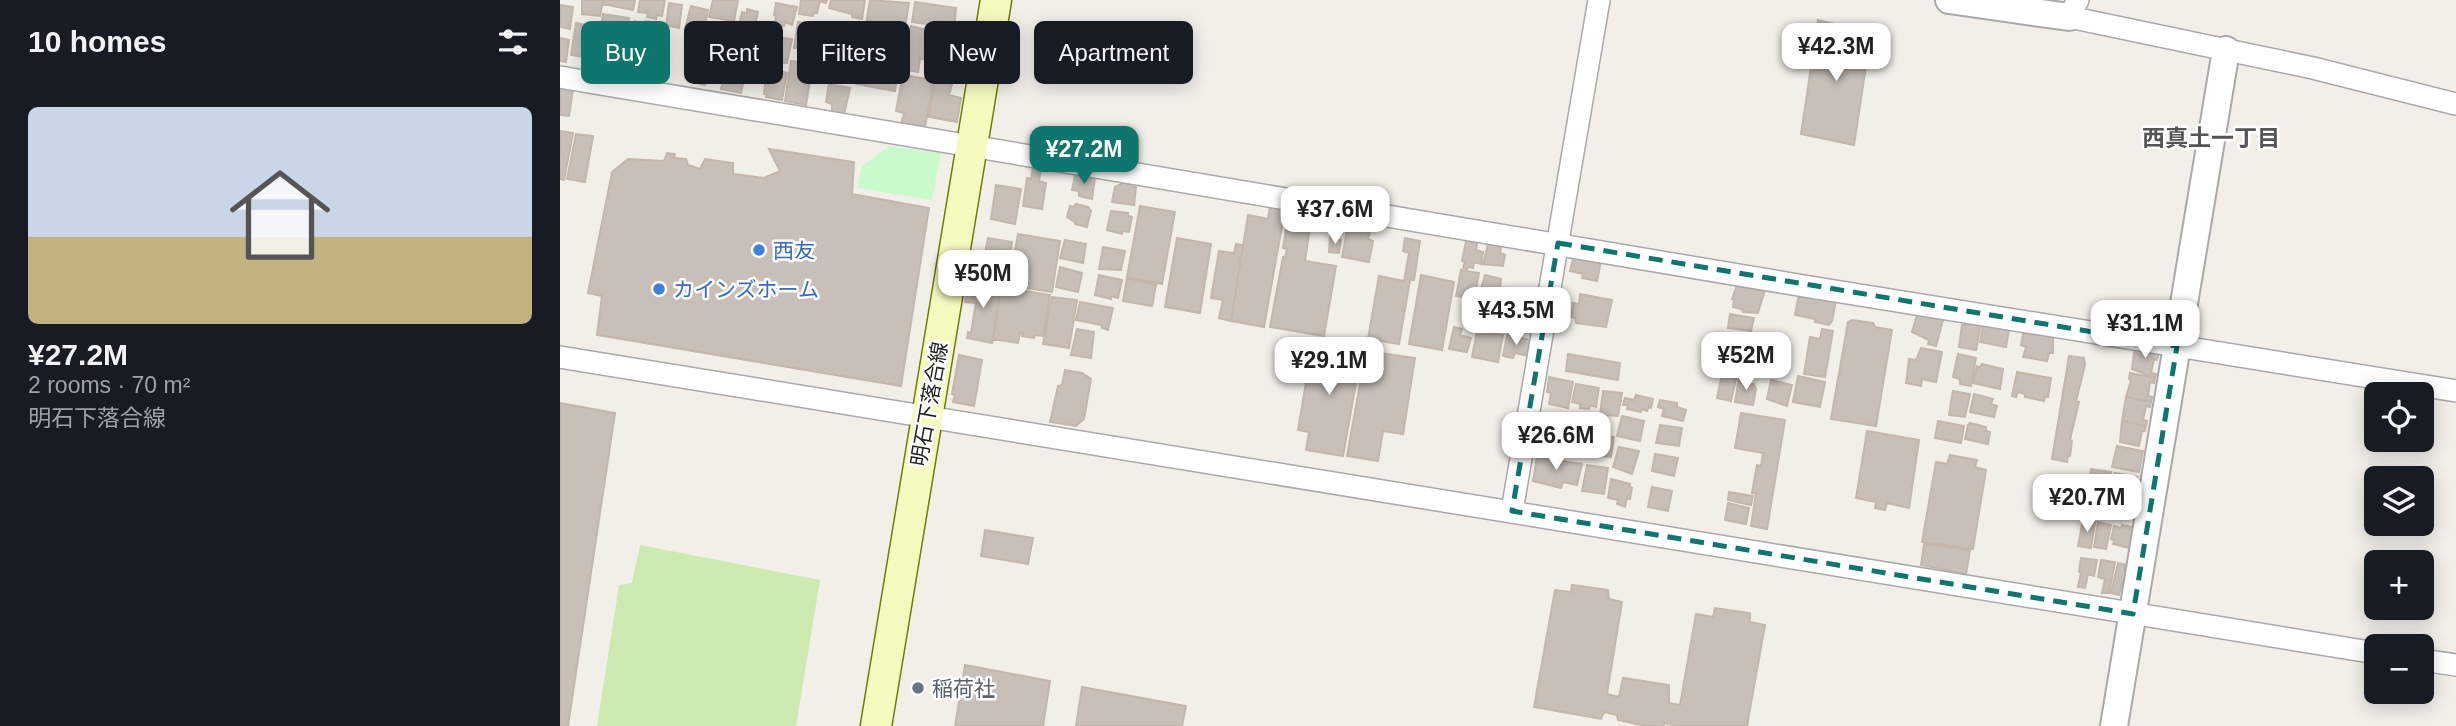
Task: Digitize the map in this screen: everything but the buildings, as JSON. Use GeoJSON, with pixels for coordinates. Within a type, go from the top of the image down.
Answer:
{"type":"FeatureCollection","features":[{"type":"Feature","properties":{"kind":"main road","name":"明石下落合線"},"geometry":{"type":"LineString","coordinates":[[876,726],[996,0]]}},
{"type":"Feature","properties":{"kind":"street"},"geometry":{"type":"LineString","coordinates":[[1511,511],[1599,0]]}},
{"type":"Feature","properties":{"kind":"street"},"geometry":{"type":"LineString","coordinates":[[1949,0],[2073,8],[2226,50],[2313,68],[2456,104]]}},
{"type":"Feature","properties":{"kind":"street"},"geometry":{"type":"LineString","coordinates":[[2114,726],[2226,50]]}},
{"type":"Feature","properties":{"kind":"street"},"geometry":{"type":"LineString","coordinates":[[560,77],[1817,288],[2456,391]]}},
{"type":"Feature","properties":{"kind":"street"},"geometry":{"type":"LineString","coordinates":[[560,357],[2364,651]]}},
{"type":"Feature","properties":{"kind":"street"},"geometry":{"type":"LineString","coordinates":[[2434,662],[2456,665]]}},
{"type":"Feature","properties":{"kind":"highlighted area"},"geometry":{"type":"Polygon","coordinates":[[[1558,243],[2177,346],[2133,614],[1512,511],[1558,243]]]}},
{"type":"Feature","properties":{"kind":"green space"},"geometry":{"type":"Polygon","coordinates":[[[889,146],[941,153],[932,200],[857,188],[862,166],[889,146]]]}},
{"type":"Feature","properties":{"kind":"green space"},"geometry":{"type":"Polygon","coordinates":[[[640,545],[820,580],[796,726],[597,726],[619,585],[632,583],[640,545]]]}},
{"type":"Feature","properties":{"kind":"place","name":"西友"},"geometry":{"type":"Point","coordinates":[759,250]}},
{"type":"Feature","properties":{"kind":"place","name":"カインズホーム"},"geometry":{"type":"Point","coordinates":[659,289]}},
{"type":"Feature","properties":{"kind":"place","name":"稲荷社"},"geometry":{"type":"Point","coordinates":[918,688]}},
{"type":"Feature","properties":{"kind":"district","name":"西真土一丁目"},"geometry":{"type":"Point","coordinates":[2211,138]}}]}
